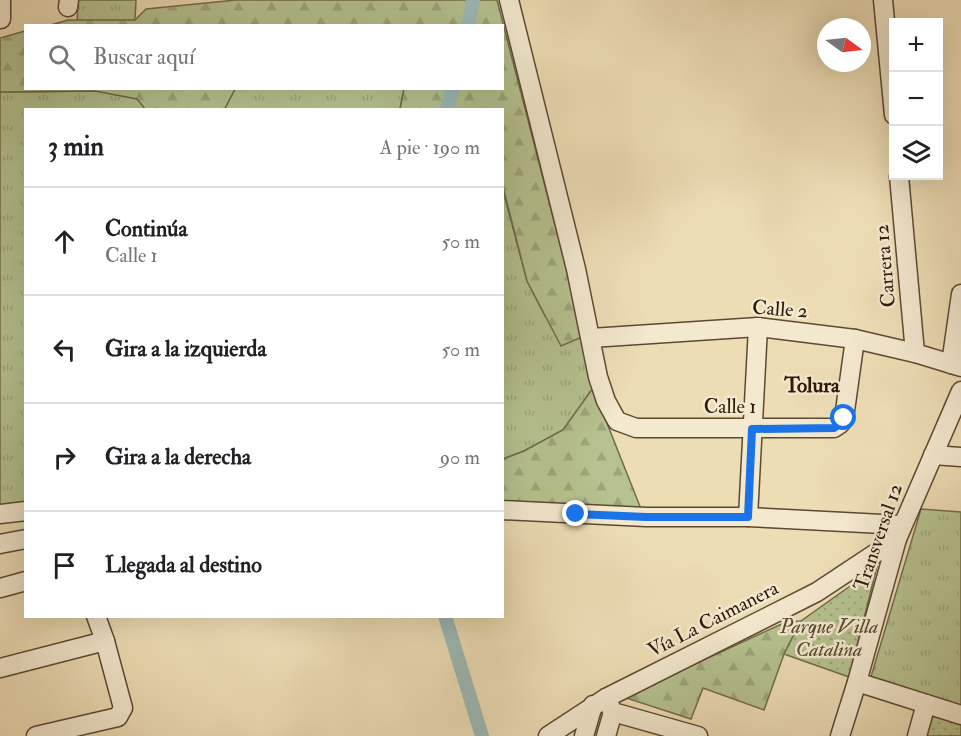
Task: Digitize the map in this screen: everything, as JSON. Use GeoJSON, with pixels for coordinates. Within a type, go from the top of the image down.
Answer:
{"type":"FeatureCollection","features":[{"type":"Feature","properties":{"kind":"street"},"geometry":{"type":"LineString","coordinates":[[1,0],[1,20]]}},
{"type":"Feature","properties":{"kind":"street"},"geometry":{"type":"LineString","coordinates":[[509,0],[591,338]]}},
{"type":"Feature","properties":{"kind":"street"},"geometry":{"type":"LineString","coordinates":[[883,0],[890,72]]}},
{"type":"Feature","properties":{"kind":"street","name":"Carrera 12"},"geometry":{"type":"LineString","coordinates":[[899,180],[915,353]]}},
{"type":"Feature","properties":{"kind":"street"},"geometry":{"type":"LineString","coordinates":[[956,366],[961,294]]}},
{"type":"Feature","properties":{"kind":"street"},"geometry":{"type":"LineString","coordinates":[[748,517],[758,327]]}},
{"type":"Feature","properties":{"kind":"street","name":"Calle 2"},"geometry":{"type":"LineString","coordinates":[[591,338],[758,327],[855,339],[915,353],[956,366]]}},
{"type":"Feature","properties":{"kind":"street","name":"Calle 1"},"geometry":{"type":"LineString","coordinates":[[591,338],[598,377],[606,401],[617,421],[636,428],[752,429],[834,428],[840,424],[844,418],[855,339]]}},
{"type":"Feature","properties":{"kind":"street","name":"Transversal 12"},"geometry":{"type":"LineString","coordinates":[[840,736],[899,532],[961,391]]}},
{"type":"Feature","properties":{"kind":"street"},"geometry":{"type":"LineString","coordinates":[[933,454],[961,457]]}},
{"type":"Feature","properties":{"kind":"street"},"geometry":{"type":"LineString","coordinates":[[504,510],[646,517],[748,517],[899,532]]}},
{"type":"Feature","properties":{"kind":"street"},"geometry":{"type":"LineString","coordinates":[[0,514],[24,512]]}},
{"type":"Feature","properties":{"kind":"street","name":"Vía La Caimanera"},"geometry":{"type":"LineString","coordinates":[[548,736],[817,592],[899,532]]}},
{"type":"Feature","properties":{"kind":"street"},"geometry":{"type":"LineString","coordinates":[[0,544],[24,539]]}},
{"type":"Feature","properties":{"kind":"street"},"geometry":{"type":"LineString","coordinates":[[0,588],[24,582]]}},
{"type":"Feature","properties":{"kind":"street"},"geometry":{"type":"LineString","coordinates":[[36,736],[118,717],[121,713],[123,708],[97,618]]}},
{"type":"Feature","properties":{"kind":"street"},"geometry":{"type":"LineString","coordinates":[[0,668],[105,641]]}},
{"type":"Feature","properties":{"kind":"street"},"geometry":{"type":"LineString","coordinates":[[857,682],[961,716]]}},
{"type":"Feature","properties":{"kind":"street"},"geometry":{"type":"LineString","coordinates":[[917,736],[926,704]]}},
{"type":"Feature","properties":{"kind":"street"},"geometry":{"type":"LineString","coordinates":[[584,736],[604,705]]}},
{"type":"Feature","properties":{"kind":"street"},"geometry":{"type":"LineString","coordinates":[[604,705],[606,736]]}},
{"type":"Feature","properties":{"kind":"street"},"geometry":{"type":"LineString","coordinates":[[604,705],[698,736]]}},
{"type":"Feature","properties":{"kind":"green space"},"geometry":{"type":"Polygon","coordinates":[[[78,0],[136,0],[135,20],[77,24],[78,0]]]}},
{"type":"Feature","properties":{"kind":"green space"},"geometry":{"type":"Polygon","coordinates":[[[236,0],[497,0],[503,24],[54,24],[68,20],[135,20],[146,9],[236,0]]]}},
{"type":"Feature","properties":{"kind":"green space"},"geometry":{"type":"Polygon","coordinates":[[[504,27],[582,337],[561,346],[527,281],[504,191],[504,108],[400,108],[404,90],[504,90],[504,27]]]}},
{"type":"Feature","properties":{"kind":"green space"},"geometry":{"type":"Polygon","coordinates":[[[24,31],[24,90],[234,90],[225,108],[144,108],[137,99],[95,91],[0,92],[0,38],[24,31]]]}},
{"type":"Feature","properties":{"kind":"green space"},"geometry":{"type":"Polygon","coordinates":[[[234,90],[404,90],[400,108],[225,108],[234,90]]]}},
{"type":"Feature","properties":{"kind":"green space"},"geometry":{"type":"Polygon","coordinates":[[[95,91],[152,94],[154,108],[24,108],[24,506],[0,509],[0,92],[95,91]]]}},
{"type":"Feature","properties":{"kind":"green space"},"geometry":{"type":"Polygon","coordinates":[[[504,195],[527,281],[545,316],[582,337],[593,388],[563,430],[524,451],[504,459],[504,195]]]}},
{"type":"Feature","properties":{"kind":"green space"},"geometry":{"type":"Polygon","coordinates":[[[593,388],[643,514],[504,504],[504,459],[524,451],[563,430],[593,388]]]}},
{"type":"Feature","properties":{"kind":"green space"},"geometry":{"type":"Polygon","coordinates":[[[921,509],[961,512],[961,713],[870,680],[921,509]]]}},
{"type":"Feature","properties":{"kind":"green space","name":"Parque Villa Catalina"},"geometry":{"type":"Polygon","coordinates":[[[877,567],[849,677],[784,654],[801,621],[877,567]]]}},
{"type":"Feature","properties":{"kind":"green space"},"geometry":{"type":"Polygon","coordinates":[[[801,621],[784,654],[764,710],[703,688],[691,719],[623,697],[786,622],[801,621]]]}},
{"type":"Feature","properties":{"kind":"green space"},"geometry":{"type":"Polygon","coordinates":[[[930,713],[961,723],[961,736],[922,736],[930,713]]]}},
{"type":"Feature","properties":{"kind":"waterway"},"geometry":{"type":"LineString","coordinates":[[468,24],[473,0]]}},
{"type":"Feature","properties":{"kind":"waterway"},"geometry":{"type":"LineString","coordinates":[[448,108],[452,90]]}},
{"type":"Feature","properties":{"kind":"waterway"},"geometry":{"type":"LineString","coordinates":[[446,618],[482,736]]}},
{"type":"Feature","properties":{"kind":"district","name":"Tolura"},"geometry":{"type":"Point","coordinates":[812,385]}},
{"type":"Feature","properties":{"kind":"route"},"geometry":{"type":"LineString","coordinates":[[576,514],[748,517],[752,429],[834,428],[844,418]]}}]}
